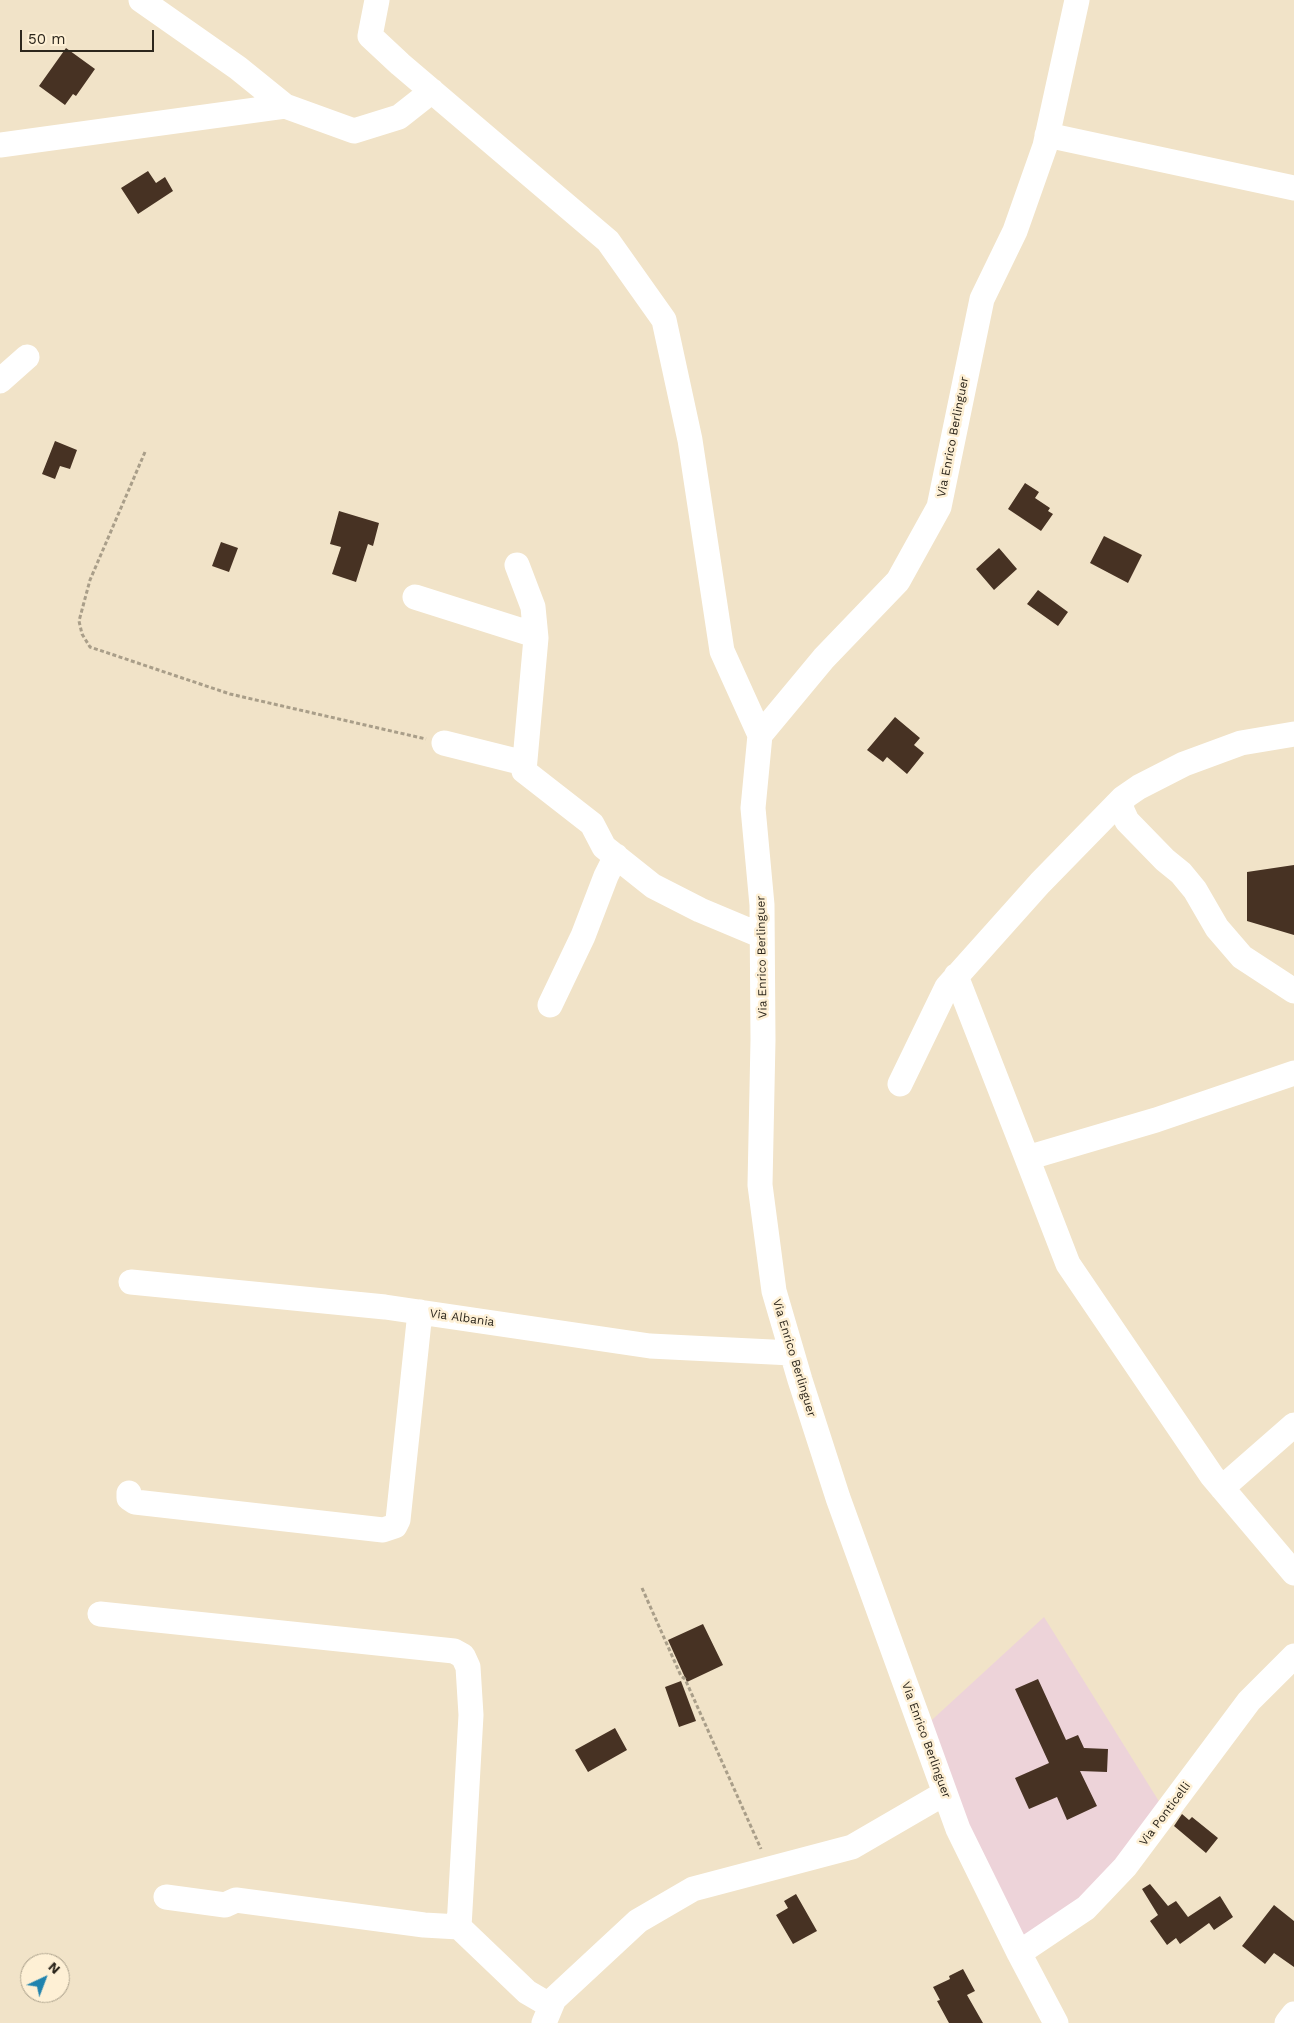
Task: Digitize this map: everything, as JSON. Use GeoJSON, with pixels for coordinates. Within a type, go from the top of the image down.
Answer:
{"type":"FeatureCollection","features":[{"type":"Feature","properties":{"kind":"street"},"geometry":{"type":"LineString","coordinates":[[141,0],[238,68],[285,106],[354,131],[399,117],[432,91]]}},
{"type":"Feature","properties":{"kind":"street"},"geometry":{"type":"LineString","coordinates":[[377,0],[370,36],[608,241],[664,320],[690,440],[722,651],[760,735]]}},
{"type":"Feature","properties":{"kind":"street","name":"Via Enrico Berlinguer"},"geometry":{"type":"LineString","coordinates":[[1056,2023],[958,1829],[838,1498],[774,1291],[760,1185],[763,1040],[762,905],[753,808],[760,735],[824,658],[898,581],[939,507],[982,299],[1016,231],[1047,134],[1077,0]]}},
{"type":"Feature","properties":{"kind":"street"},"geometry":{"type":"LineString","coordinates":[[0,145],[285,106]]}},
{"type":"Feature","properties":{"kind":"street"},"geometry":{"type":"LineString","coordinates":[[1047,134],[1294,188]]}},
{"type":"Feature","properties":{"kind":"street"},"geometry":{"type":"LineString","coordinates":[[0,381],[26,357]]}},
{"type":"Feature","properties":{"kind":"street"},"geometry":{"type":"LineString","coordinates":[[517,565],[533,607],[535,635],[524,771],[592,824],[604,847],[654,886],[700,910],[762,936]]}},
{"type":"Feature","properties":{"kind":"street"},"geometry":{"type":"LineString","coordinates":[[415,598],[535,635]]}},
{"type":"Feature","properties":{"kind":"street"},"geometry":{"type":"LineString","coordinates":[[900,1084],[947,987],[1040,883],[1123,798],[1139,787],[1184,764],[1242,743],[1294,734]]}},
{"type":"Feature","properties":{"kind":"street"},"geometry":{"type":"LineString","coordinates":[[444,743],[524,763]]}},
{"type":"Feature","properties":{"kind":"street"},"geometry":{"type":"LineString","coordinates":[[1123,798],[1122,808],[1127,822],[1195,890],[1217,928],[1242,957],[1294,991]]}},
{"type":"Feature","properties":{"kind":"street"},"geometry":{"type":"LineString","coordinates":[[550,1005],[583,936],[606,876],[616,856]]}},
{"type":"Feature","properties":{"kind":"street"},"geometry":{"type":"LineString","coordinates":[[956,976],[1068,1264],[1212,1476],[1294,1573]]}},
{"type":"Feature","properties":{"kind":"street"},"geometry":{"type":"LineString","coordinates":[[1027,1158],[1156,1120],[1294,1073]]}},
{"type":"Feature","properties":{"kind":"street","name":"Via Albania"},"geometry":{"type":"LineString","coordinates":[[131,1282],[385,1307],[650,1346],[792,1353]]}},
{"type":"Feature","properties":{"kind":"street"},"geometry":{"type":"LineString","coordinates":[[129,1493],[129,1498],[134,1502],[383,1530],[395,1526],[398,1520],[420,1312]]}},
{"type":"Feature","properties":{"kind":"street"},"geometry":{"type":"LineString","coordinates":[[1222,1488],[1294,1425]]}},
{"type":"Feature","properties":{"kind":"street"},"geometry":{"type":"LineString","coordinates":[[100,1614],[454,1651],[463,1656],[468,1667],[471,1715],[459,1927]]}},
{"type":"Feature","properties":{"kind":"street","name":"Via Ponticelli"},"geometry":{"type":"LineString","coordinates":[[1019,1952],[1086,1908],[1119,1874],[1178,1798],[1249,1701],[1294,1656]]}},
{"type":"Feature","properties":{"kind":"street"},"geometry":{"type":"LineString","coordinates":[[166,1897],[225,1905],[236,1900],[424,1925],[459,1927],[528,1992],[547,2015],[554,1999],[638,1921],[693,1889],[852,1847],[945,1793]]}},
{"type":"Feature","properties":{"kind":"street"},"geometry":{"type":"LineString","coordinates":[[1287,2023],[1294,2014]]}},
{"type":"Feature","properties":{"kind":"path"},"geometry":{"type":"LineString","coordinates":[[145,452],[90,580],[79,620],[84,640],[90,647],[230,694],[444,743]]}},
{"type":"Feature","properties":{"kind":"path"},"geometry":{"type":"LineString","coordinates":[[642,1588],[681,1676],[685,1679],[769,1868]]}},
{"type":"Feature","properties":{"kind":"shaded area"},"geometry":{"type":"Polygon","coordinates":[[[1044,1617],[1160,1803],[1125,1867],[1019,1953],[922,1729],[1044,1617]]]}},
{"type":"Feature","properties":{"kind":"building"},"geometry":{"type":"Polygon","coordinates":[[[66,48],[95,69],[76,96],[73,94],[65,105],[39,86],[66,48]]]}},
{"type":"Feature","properties":{"kind":"building"},"geometry":{"type":"Polygon","coordinates":[[[148,171],[156,183],[165,177],[173,191],[138,214],[121,188],[148,171]]]}},
{"type":"Feature","properties":{"kind":"building"},"geometry":{"type":"Polygon","coordinates":[[[55,441],[77,450],[70,469],[60,466],[55,479],[42,474],[55,441]]]}},
{"type":"Feature","properties":{"kind":"building"},"geometry":{"type":"Polygon","coordinates":[[[1025,483],[1039,492],[1035,498],[1050,508],[1048,511],[1053,514],[1041,531],[1008,509],[1025,483]]]}},
{"type":"Feature","properties":{"kind":"building"},"geometry":{"type":"Polygon","coordinates":[[[339,511],[379,523],[373,546],[368,544],[356,582],[332,574],[341,547],[330,544],[339,511]]]}},
{"type":"Feature","properties":{"kind":"building"},"geometry":{"type":"Polygon","coordinates":[[[1104,536],[1142,555],[1128,583],[1090,563],[1104,536]]]}},
{"type":"Feature","properties":{"kind":"building"},"geometry":{"type":"Polygon","coordinates":[[[221,542],[238,548],[229,572],[212,566],[221,542]]]}},
{"type":"Feature","properties":{"kind":"building"},"geometry":{"type":"Polygon","coordinates":[[[999,548],[1017,569],[994,590],[976,569],[999,548]]]}},
{"type":"Feature","properties":{"kind":"building"},"geometry":{"type":"Polygon","coordinates":[[[1038,590],[1068,612],[1058,626],[1027,604],[1038,590]]]}},
{"type":"Feature","properties":{"kind":"building"},"geometry":{"type":"Polygon","coordinates":[[[895,717],[920,738],[914,745],[924,753],[907,774],[887,757],[883,762],[867,750],[895,717]]]}},
{"type":"Feature","properties":{"kind":"building"},"geometry":{"type":"Polygon","coordinates":[[[1294,865],[1294,935],[1247,921],[1247,872],[1294,865]]]}},
{"type":"Feature","properties":{"kind":"building"},"geometry":{"type":"Polygon","coordinates":[[[703,1624],[723,1665],[687,1682],[668,1640],[703,1624]]]}},
{"type":"Feature","properties":{"kind":"building"},"geometry":{"type":"Polygon","coordinates":[[[1038,1679],[1066,1740],[1078,1735],[1084,1748],[1108,1749],[1107,1772],[1080,1771],[1097,1806],[1067,1820],[1057,1797],[1029,1809],[1015,1778],[1049,1763],[1015,1689],[1038,1679]]]}},
{"type":"Feature","properties":{"kind":"building"},"geometry":{"type":"Polygon","coordinates":[[[681,1681],[696,1721],[679,1727],[665,1687],[681,1681]]]}},
{"type":"Feature","properties":{"kind":"building"},"geometry":{"type":"Polygon","coordinates":[[[615,1728],[627,1750],[588,1772],[575,1750],[615,1728]]]}},
{"type":"Feature","properties":{"kind":"building"},"geometry":{"type":"Polygon","coordinates":[[[1182,1814],[1189,1820],[1192,1817],[1218,1838],[1206,1853],[1174,1826],[1182,1814]]]}},
{"type":"Feature","properties":{"kind":"building"},"geometry":{"type":"Polygon","coordinates":[[[1150,1884],[1168,1906],[1176,1901],[1188,1917],[1220,1896],[1233,1917],[1214,1930],[1209,1923],[1180,1944],[1176,1938],[1167,1945],[1150,1921],[1158,1915],[1142,1889],[1150,1884]]]}},
{"type":"Feature","properties":{"kind":"building"},"geometry":{"type":"Polygon","coordinates":[[[796,1894],[817,1931],[793,1944],[776,1915],[788,1908],[784,1901],[796,1894]]]}},
{"type":"Feature","properties":{"kind":"building"},"geometry":{"type":"Polygon","coordinates":[[[1274,1905],[1294,1921],[1294,1967],[1274,1953],[1265,1964],[1242,1946],[1274,1905]]]}},
{"type":"Feature","properties":{"kind":"building"},"geometry":{"type":"Polygon","coordinates":[[[963,1969],[975,1991],[967,1995],[983,2023],[949,2023],[937,2001],[940,2000],[933,1987],[950,1979],[949,1976],[963,1969]]]}}]}
